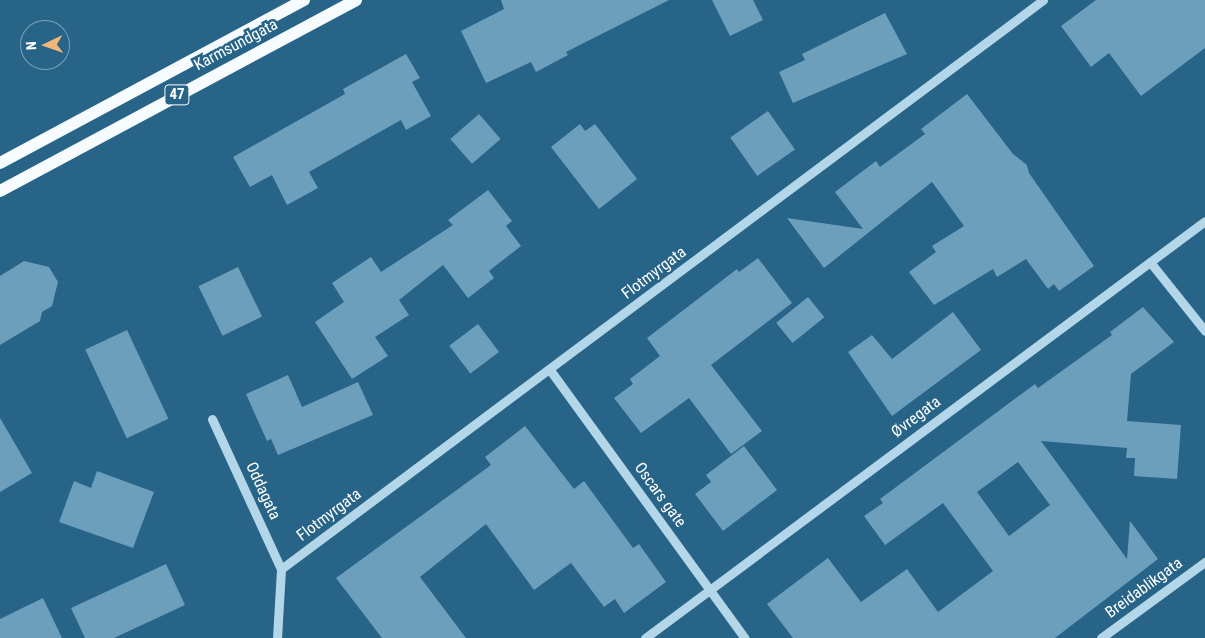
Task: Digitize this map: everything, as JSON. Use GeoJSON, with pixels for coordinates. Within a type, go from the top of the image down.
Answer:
{"type":"FeatureCollection","features":[{"type":"Feature","properties":{"kind":"main road","name":"Karmsundgata"},"geometry":{"type":"LineString","coordinates":[[0,163],[304,0]]}},
{"type":"Feature","properties":{"kind":"main road","name":"Karmsundgata"},"geometry":{"type":"LineString","coordinates":[[0,191],[356,0]]}},
{"type":"Feature","properties":{"kind":"street","name":"Flotmyrgata"},"geometry":{"type":"LineString","coordinates":[[281,569],[1043,0]]}},
{"type":"Feature","properties":{"kind":"street","name":"Øvregata"},"geometry":{"type":"LineString","coordinates":[[645,638],[1205,220]]}},
{"type":"Feature","properties":{"kind":"street"},"geometry":{"type":"LineString","coordinates":[[1150,262],[1205,331]]}},
{"type":"Feature","properties":{"kind":"street","name":"Oscars gate"},"geometry":{"type":"LineString","coordinates":[[550,370],[745,638]]}},
{"type":"Feature","properties":{"kind":"street","name":"Oddagata"},"geometry":{"type":"LineString","coordinates":[[212,419],[281,569],[277,638]]}},
{"type":"Feature","properties":{"kind":"street","name":"Breidablikgata"},"geometry":{"type":"LineString","coordinates":[[1101,638],[1205,562]]}},
{"type":"Feature","properties":{"kind":"building"},"geometry":{"type":"Polygon","coordinates":[[[501,0],[669,0],[566,52],[568,55],[536,72],[531,62],[486,83],[461,31],[504,9],[501,0]]]}},
{"type":"Feature","properties":{"kind":"building"},"geometry":{"type":"Polygon","coordinates":[[[712,0],[753,0],[763,20],[730,36],[712,0]]]}},
{"type":"Feature","properties":{"kind":"building"},"geometry":{"type":"Polygon","coordinates":[[[1096,0],[1205,0],[1205,48],[1141,96],[1109,53],[1091,67],[1061,26],[1096,0]]]}},
{"type":"Feature","properties":{"kind":"building"},"geometry":{"type":"Polygon","coordinates":[[[885,13],[907,54],[793,103],[779,72],[805,60],[802,54],[885,13]]]}},
{"type":"Feature","properties":{"kind":"building"},"geometry":{"type":"Polygon","coordinates":[[[406,54],[420,78],[412,82],[431,116],[406,130],[401,120],[309,172],[318,188],[287,205],[272,175],[250,187],[233,157],[345,94],[343,89],[406,54]]]}},
{"type":"Feature","properties":{"kind":"building"},"geometry":{"type":"Polygon","coordinates":[[[967,94],[1013,154],[1027,165],[1029,173],[1094,266],[1059,291],[1054,284],[1048,289],[1026,259],[997,277],[993,269],[934,305],[909,272],[936,252],[932,246],[964,226],[932,182],[824,268],[787,218],[863,229],[835,192],[876,161],[880,167],[925,134],[921,129],[967,94]]]}},
{"type":"Feature","properties":{"kind":"building"},"geometry":{"type":"Polygon","coordinates":[[[768,111],[795,150],[757,176],[730,137],[768,111]]]}},
{"type":"Feature","properties":{"kind":"building"},"geometry":{"type":"Polygon","coordinates":[[[479,114],[501,139],[472,164],[450,139],[479,114]]]}},
{"type":"Feature","properties":{"kind":"building"},"geometry":{"type":"Polygon","coordinates":[[[580,124],[585,131],[595,124],[637,179],[599,209],[551,147],[580,124]]]}},
{"type":"Feature","properties":{"kind":"building"},"geometry":{"type":"Polygon","coordinates":[[[488,190],[512,221],[506,226],[521,246],[489,271],[494,278],[468,298],[443,265],[399,300],[409,315],[375,337],[388,356],[352,379],[315,322],[344,302],[332,283],[371,257],[381,272],[453,225],[448,220],[488,190]]]}},
{"type":"Feature","properties":{"kind":"building"},"geometry":{"type":"Polygon","coordinates":[[[758,258],[792,303],[711,365],[762,431],[731,454],[689,398],[641,433],[614,398],[633,384],[630,379],[660,356],[647,338],[737,269],[739,272],[758,258]]]}},
{"type":"Feature","properties":{"kind":"building"},"geometry":{"type":"Polygon","coordinates":[[[24,261],[49,267],[58,282],[52,306],[42,312],[40,321],[0,345],[0,276],[24,261]]]}},
{"type":"Feature","properties":{"kind":"building"},"geometry":{"type":"Polygon","coordinates":[[[238,267],[262,316],[223,336],[198,286],[238,267]]]}},
{"type":"Feature","properties":{"kind":"building"},"geometry":{"type":"Polygon","coordinates":[[[808,297],[824,317],[792,343],[776,323],[808,297]]]}},
{"type":"Feature","properties":{"kind":"building"},"geometry":{"type":"Polygon","coordinates":[[[1143,307],[1174,342],[1131,374],[1127,421],[1181,425],[1177,479],[1134,476],[1135,458],[1126,458],[1127,448],[1041,441],[1127,559],[1130,521],[1158,559],[1055,638],[793,638],[767,604],[828,558],[861,602],[907,569],[938,612],[993,571],[943,503],[885,545],[864,516],[883,503],[880,499],[1035,384],[1038,388],[1112,335],[1110,332],[1143,307]],[[1018,462],[977,492],[1009,536],[1050,505],[1018,462]]]}},
{"type":"Feature","properties":{"kind":"building"},"geometry":{"type":"Polygon","coordinates":[[[953,312],[981,350],[892,416],[848,352],[872,335],[892,359],[953,312]]]}},
{"type":"Feature","properties":{"kind":"building"},"geometry":{"type":"Polygon","coordinates":[[[478,324],[499,352],[470,374],[449,346],[478,324]]]}},
{"type":"Feature","properties":{"kind":"building"},"geometry":{"type":"Polygon","coordinates":[[[127,330],[168,419],[127,438],[85,349],[127,330]]]}},
{"type":"Feature","properties":{"kind":"building"},"geometry":{"type":"Polygon","coordinates":[[[288,375],[302,407],[358,382],[373,415],[278,455],[271,439],[267,441],[246,394],[288,375]]]}},
{"type":"Feature","properties":{"kind":"building"},"geometry":{"type":"Polygon","coordinates":[[[0,418],[32,473],[0,492],[0,418]]]}},
{"type":"Feature","properties":{"kind":"building"},"geometry":{"type":"Polygon","coordinates":[[[525,426],[574,489],[584,481],[633,548],[639,544],[666,582],[624,613],[615,599],[604,607],[571,563],[534,590],[486,524],[420,577],[466,638],[382,638],[336,578],[491,465],[485,457],[525,426]]]}},
{"type":"Feature","properties":{"kind":"building"},"geometry":{"type":"Polygon","coordinates":[[[744,446],[777,490],[723,531],[695,494],[711,482],[706,475],[744,446]]]}},
{"type":"Feature","properties":{"kind":"building"},"geometry":{"type":"Polygon","coordinates":[[[97,471],[154,492],[133,548],[59,522],[74,481],[91,488],[97,471]]]}},
{"type":"Feature","properties":{"kind":"building"},"geometry":{"type":"Polygon","coordinates":[[[166,564],[185,605],[114,638],[85,638],[71,608],[166,564]]]}},
{"type":"Feature","properties":{"kind":"building"},"geometry":{"type":"Polygon","coordinates":[[[43,598],[62,638],[0,638],[0,619],[43,598]]]}}]}
